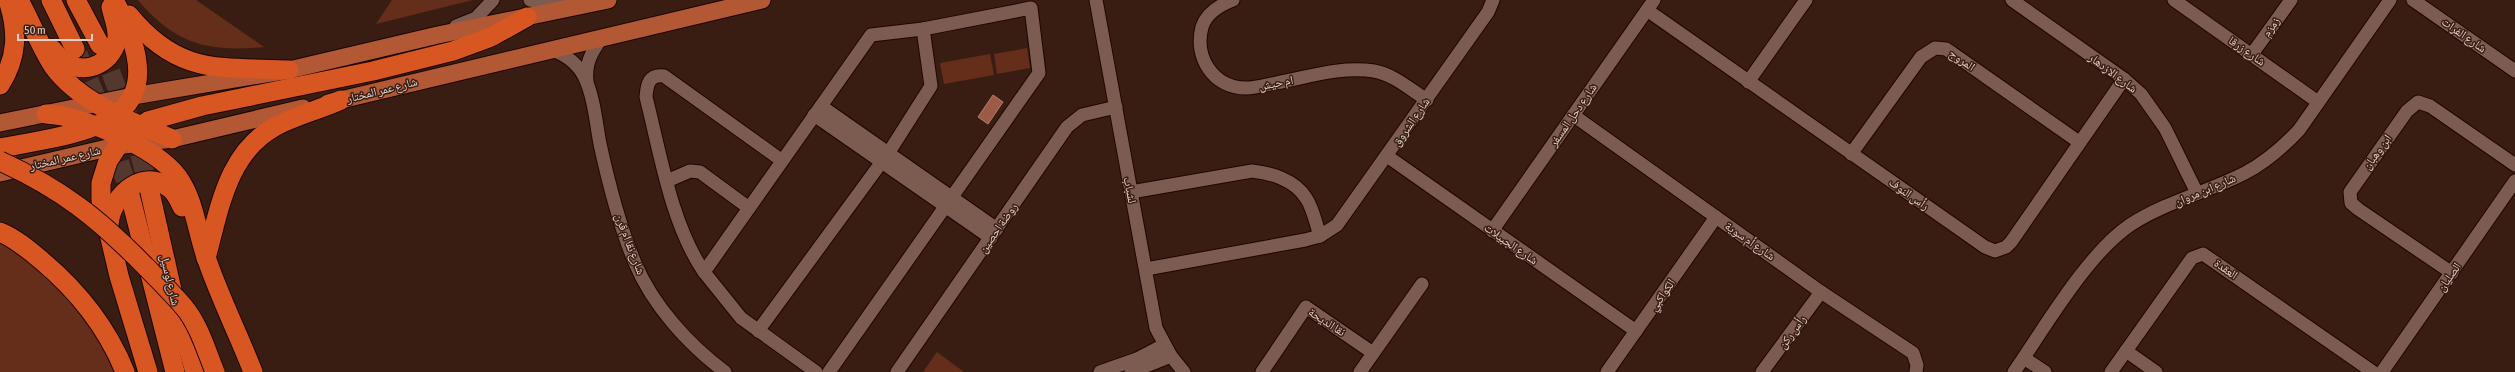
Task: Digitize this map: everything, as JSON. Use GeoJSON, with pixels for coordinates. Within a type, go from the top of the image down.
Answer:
{"type":"FeatureCollection","features":[{"type":"Feature","properties":{"kind":"highway"},"geometry":{"type":"LineString","coordinates":[[0,85],[8,72],[16,47],[16,30],[8,0]]}},
{"type":"Feature","properties":{"kind":"highway"},"geometry":{"type":"LineString","coordinates":[[20,0],[52,64],[62,76],[98,104],[140,126],[172,139]]}},
{"type":"Feature","properties":{"kind":"highway"},"geometry":{"type":"LineString","coordinates":[[51,0],[76,49]]}},
{"type":"Feature","properties":{"kind":"highway"},"geometry":{"type":"LineString","coordinates":[[76,0],[100,45]]}},
{"type":"Feature","properties":{"kind":"highway"},"geometry":{"type":"LineString","coordinates":[[36,30],[57,56],[69,65],[82,68],[96,66],[104,62],[115,47],[117,36],[110,0]]}},
{"type":"Feature","properties":{"kind":"highway"},"geometry":{"type":"LineString","coordinates":[[115,0],[152,40],[183,60],[196,64],[222,68],[289,70]]}},
{"type":"Feature","properties":{"kind":"highway"},"geometry":{"type":"LineString","coordinates":[[0,148],[97,127],[117,114],[133,96],[137,76],[137,55],[128,25],[115,0]]}},
{"type":"Feature","properties":{"kind":"highway"},"geometry":{"type":"LineString","coordinates":[[148,372],[109,238],[101,200],[101,182],[124,142],[140,126],[148,121],[202,106],[373,71],[453,51],[491,37],[529,9]]}},
{"type":"Feature","properties":{"kind":"highway"},"geometry":{"type":"LineString","coordinates":[[206,258],[220,199],[229,177],[244,153],[268,131],[278,125],[341,100]]}},
{"type":"Feature","properties":{"kind":"highway"},"geometry":{"type":"LineString","coordinates":[[46,114],[72,117],[97,127],[171,170],[179,178],[192,211],[206,258],[253,372]]}},
{"type":"Feature","properties":{"kind":"highway"},"geometry":{"type":"LineString","coordinates":[[0,161],[32,176],[68,197],[99,221],[124,245],[184,307],[199,331],[215,372]]}},
{"type":"Feature","properties":{"kind":"highway"},"geometry":{"type":"LineString","coordinates":[[109,238],[109,216],[120,196],[132,186],[144,182],[168,186],[176,195],[199,236]]}},
{"type":"Feature","properties":{"kind":"highway","name":"شارع لوسيل"},"geometry":{"type":"LineString","coordinates":[[149,188],[174,299],[195,372]]}},
{"type":"Feature","properties":{"kind":"highway","name":"شارع لوسيل"},"geometry":{"type":"LineString","coordinates":[[130,195],[175,372]]}},
{"type":"Feature","properties":{"kind":"highway"},"geometry":{"type":"LineString","coordinates":[[0,232],[29,250],[78,294],[102,326],[125,372]]}},
{"type":"Feature","properties":{"kind":"main road"},"geometry":{"type":"LineString","coordinates":[[0,123],[133,96],[289,70],[438,35],[529,9],[608,0]]}},
{"type":"Feature","properties":{"kind":"main road","name":"شارع عمر المختار"},"geometry":{"type":"LineString","coordinates":[[0,173],[124,142],[172,139],[762,0]]}},
{"type":"Feature","properties":{"kind":"street"},"geometry":{"type":"LineString","coordinates":[[438,35],[476,18],[493,0]]}},
{"type":"Feature","properties":{"kind":"street"},"geometry":{"type":"LineString","coordinates":[[529,9],[541,2],[562,0]]}},
{"type":"Feature","properties":{"kind":"street","name":"لشباب"},"geometry":{"type":"LineString","coordinates":[[1096,0],[1156,328],[1168,350],[1184,372]]}},
{"type":"Feature","properties":{"kind":"street","name":"ام حيش"},"geometry":{"type":"LineString","coordinates":[[1232,0],[1214,10],[1203,24],[1200,36],[1204,63],[1214,77],[1227,85],[1247,88],[1344,70],[1361,70],[1388,75],[1427,100]]}},
{"type":"Feature","properties":{"kind":"street","name":"شارع الشروق"},"geometry":{"type":"LineString","coordinates":[[1146,269],[1297,242],[1320,236],[1345,217],[1488,12],[1493,0]]}},
{"type":"Feature","properties":{"kind":"street"},"geometry":{"type":"LineString","coordinates":[[1748,82],[1806,0]]}},
{"type":"Feature","properties":{"kind":"street","name":"شارع الازدهار"},"geometry":{"type":"LineString","coordinates":[[2012,0],[2124,79],[2151,106],[2165,128],[2197,193]]}},
{"type":"Feature","properties":{"kind":"street","name":"شارع زرقا"},"geometry":{"type":"LineString","coordinates":[[2174,0],[2318,102]]}},
{"type":"Feature","properties":{"kind":"street","name":"زمزم"},"geometry":{"type":"LineString","coordinates":[[2252,54],[2291,0]]}},
{"type":"Feature","properties":{"kind":"street","name":"شارع ابن مروان"},"geometry":{"type":"LineString","coordinates":[[2014,372],[2093,260],[2111,240],[2130,225],[2197,193],[2245,173],[2270,158],[2299,130],[2390,0]]}},
{"type":"Feature","properties":{"kind":"street","name":"شارع الفرات"},"geometry":{"type":"LineString","coordinates":[[2414,0],[2515,71]]}},
{"type":"Feature","properties":{"kind":"street","name":"رأس النوف"},"geometry":{"type":"LineString","coordinates":[[1651,5],[1748,82],[1985,247],[1995,251],[2001,250],[2011,242],[2124,79]]}},
{"type":"Feature","properties":{"kind":"street","name":"شارع دحل المسفر"},"geometry":{"type":"LineString","coordinates":[[1492,231],[1651,5]]}},
{"type":"Feature","properties":{"kind":"street"},"geometry":{"type":"LineString","coordinates":[[704,272],[871,35],[923,29],[1032,8],[1039,73],[950,202],[829,372]]}},
{"type":"Feature","properties":{"kind":"street"},"geometry":{"type":"LineString","coordinates":[[758,331],[885,156],[931,86],[923,29]]}},
{"type":"Feature","properties":{"kind":"street","name":"شارع نقا ام قرن"},"geometry":{"type":"LineString","coordinates":[[601,39],[589,58],[586,70],[588,88],[608,179],[621,225],[636,265],[650,290],[683,334],[726,372]]}},
{"type":"Feature","properties":{"kind":"street","name":"المروج"},"geometry":{"type":"LineString","coordinates":[[1851,154],[1921,58],[1935,48],[1952,53],[2079,142]]}},
{"type":"Feature","properties":{"kind":"street","name":"شارع نقا ام قرن"},"geometry":{"type":"LineString","coordinates":[[552,50],[572,62],[581,71],[588,88]]}},
{"type":"Feature","properties":{"kind":"street"},"geometry":{"type":"LineString","coordinates":[[782,160],[664,76],[657,75],[647,85],[646,97],[667,181],[684,232],[696,261],[741,318],[816,372]]}},
{"type":"Feature","properties":{"kind":"street","name":"ابن وهبان"},"geometry":{"type":"LineString","coordinates":[[2452,273],[2358,209],[2351,203],[2350,192],[2407,111],[2418,102],[2430,106],[2515,165]]}},
{"type":"Feature","properties":{"kind":"street","name":"روضة احصين"},"geometry":{"type":"LineString","coordinates":[[896,372],[1067,127],[1082,115],[1116,107]]}},
{"type":"Feature","properties":{"kind":"street"},"geometry":{"type":"LineString","coordinates":[[817,110],[994,233]]}},
{"type":"Feature","properties":{"kind":"street","name":"شارع أم سوية"},"geometry":{"type":"LineString","coordinates":[[1573,115],[1821,292],[1913,353],[1917,365],[1916,372]]}},
{"type":"Feature","properties":{"kind":"street","name":"شارع الجبيلات"},"geometry":{"type":"LineString","coordinates":[[1387,156],[1636,331]]}},
{"type":"Feature","properties":{"kind":"street"},"geometry":{"type":"LineString","coordinates":[[667,181],[690,171],[700,172],[748,208]]}},
{"type":"Feature","properties":{"kind":"street"},"geometry":{"type":"LineString","coordinates":[[1130,192],[1252,171],[1262,172],[1280,178],[1306,198],[1320,236]]}},
{"type":"Feature","properties":{"kind":"street","name":"الصليان"},"geometry":{"type":"LineString","coordinates":[[2382,372],[2515,181]]}},
{"type":"Feature","properties":{"kind":"street","name":"الكواكبي"},"geometry":{"type":"LineString","coordinates":[[1607,372],[1716,218]]}},
{"type":"Feature","properties":{"kind":"street","name":"العقدة"},"geometry":{"type":"LineString","coordinates":[[2111,372],[2192,258],[2204,254],[2373,372]]}},
{"type":"Feature","properties":{"kind":"street"},"geometry":{"type":"LineString","coordinates":[[1360,372],[1422,284]]}},
{"type":"Feature","properties":{"kind":"street","name":"رأس ركن"},"geometry":{"type":"LineString","coordinates":[[1762,372],[1821,292]]}},
{"type":"Feature","properties":{"kind":"street","name":"نقا الديحة"},"geometry":{"type":"LineString","coordinates":[[1262,372],[1306,307],[1373,353]]}},
{"type":"Feature","properties":{"kind":"street"},"geometry":{"type":"LineString","coordinates":[[1100,372],[1168,350]]}},
{"type":"Feature","properties":{"kind":"street"},"geometry":{"type":"LineString","coordinates":[[1131,372],[1168,350]]}},
{"type":"Feature","properties":{"kind":"street"},"geometry":{"type":"LineString","coordinates":[[2126,351],[2156,372]]}},
{"type":"Feature","properties":{"kind":"street"},"geometry":{"type":"LineString","coordinates":[[2024,358],[2045,372]]}},
{"type":"Feature","properties":{"kind":"shaded area"},"geometry":{"type":"Polygon","coordinates":[[[138,0],[196,0],[264,47],[226,48],[194,42],[180,36],[166,27],[138,0]]]}},
{"type":"Feature","properties":{"kind":"shaded area"},"geometry":{"type":"Polygon","coordinates":[[[392,0],[473,0],[376,24],[392,0]]]}},
{"type":"Feature","properties":{"kind":"shaded area"},"geometry":{"type":"Polygon","coordinates":[[[1027,48],[1030,68],[997,74],[994,54],[1027,48]]]}},
{"type":"Feature","properties":{"kind":"shaded area"},"geometry":{"type":"Polygon","coordinates":[[[990,54],[994,75],[944,84],[940,63],[990,54]]]}},
{"type":"Feature","properties":{"kind":"shaded area"},"geometry":{"type":"Polygon","coordinates":[[[993,95],[1003,102],[988,124],[978,117],[993,95]]]}},
{"type":"Feature","properties":{"kind":"shaded area"},"geometry":{"type":"Polygon","coordinates":[[[0,243],[42,270],[86,316],[116,372],[0,372],[0,243]]]}},
{"type":"Feature","properties":{"kind":"shaded area"},"geometry":{"type":"Polygon","coordinates":[[[937,352],[964,372],[923,372],[937,352]]]}},
{"type":"Feature","properties":{"kind":"tunnel"},"geometry":{"type":"LineString","coordinates":[[100,45],[132,126],[149,188]]}},
{"type":"Feature","properties":{"kind":"tunnel"},"geometry":{"type":"LineString","coordinates":[[78,54],[108,126],[130,195]]}}]}
